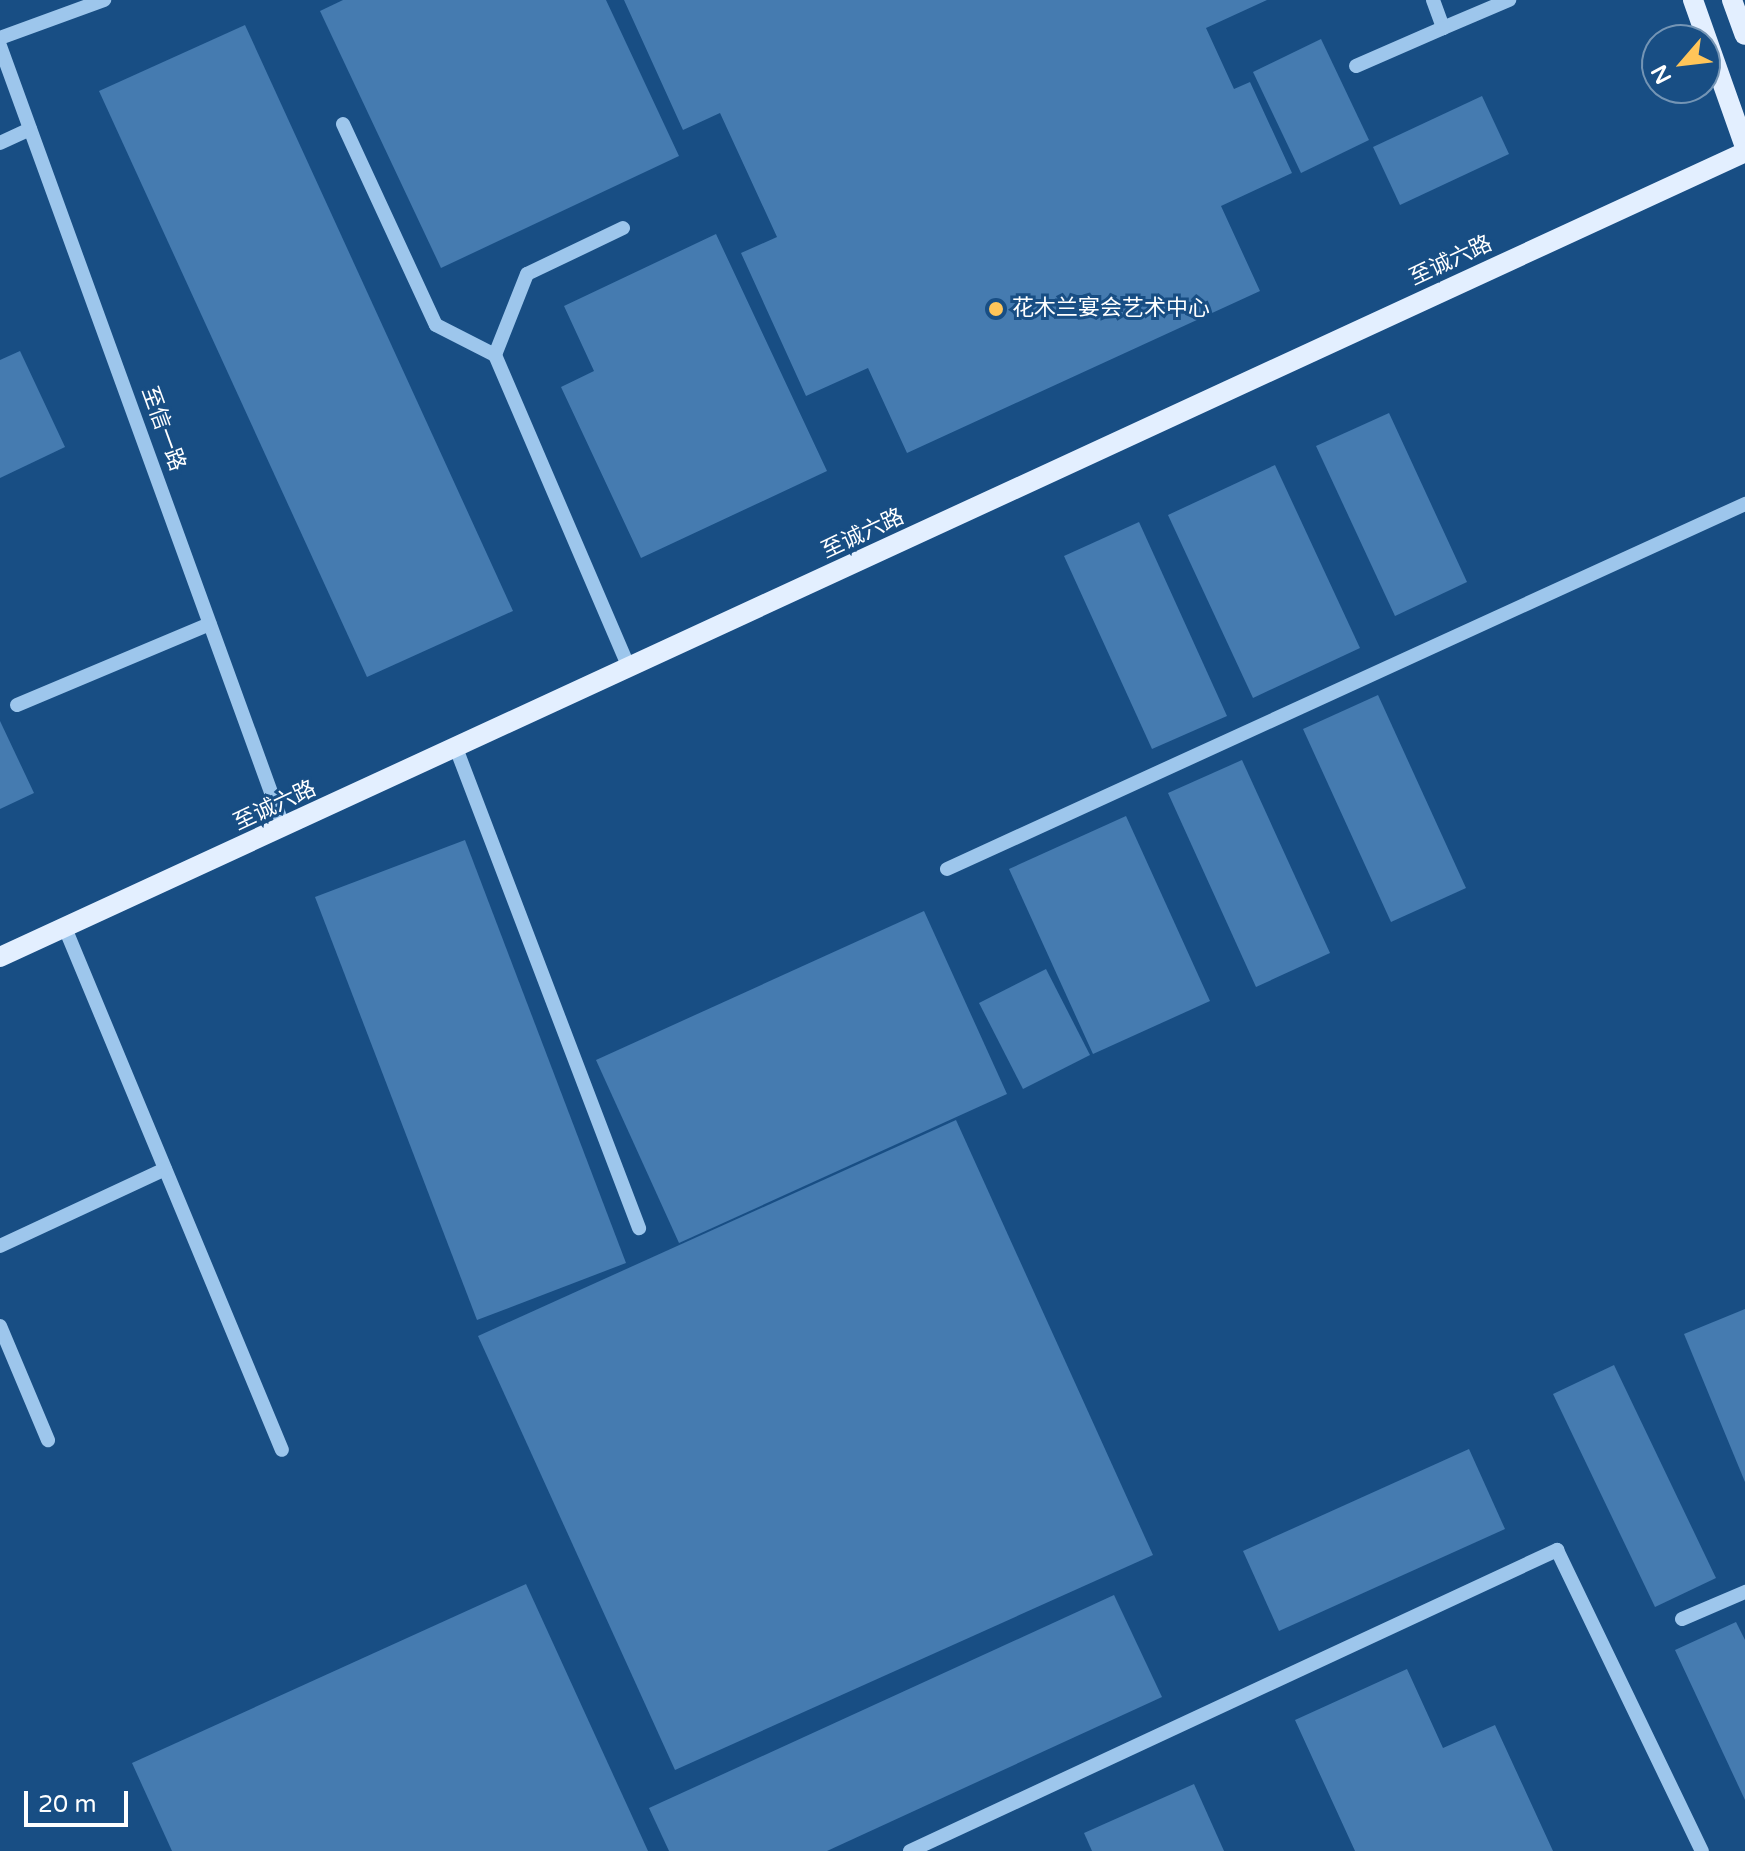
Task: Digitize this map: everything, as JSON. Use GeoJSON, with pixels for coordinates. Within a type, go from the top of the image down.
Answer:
{"type":"FeatureCollection","features":[{"type":"Feature","properties":{"kind":"main road"},"geometry":{"type":"LineString","coordinates":[[1693,0],[1745,150]]}},
{"type":"Feature","properties":{"kind":"main road"},"geometry":{"type":"LineString","coordinates":[[1732,0],[1745,35]]}},
{"type":"Feature","properties":{"kind":"main road","name":"至诚六路"},"geometry":{"type":"LineString","coordinates":[[0,957],[1745,150]]}},
{"type":"Feature","properties":{"kind":"street"},"geometry":{"type":"LineString","coordinates":[[0,38],[104,0]]}},
{"type":"Feature","properties":{"kind":"street"},"geometry":{"type":"LineString","coordinates":[[1433,0],[1443,28]]}},
{"type":"Feature","properties":{"kind":"street"},"geometry":{"type":"LineString","coordinates":[[1356,66],[1509,0]]}},
{"type":"Feature","properties":{"kind":"street","name":"至信一路"},"geometry":{"type":"LineString","coordinates":[[0,46],[284,828]]}},
{"type":"Feature","properties":{"kind":"street"},"geometry":{"type":"LineString","coordinates":[[343,124],[436,325],[495,355],[629,668]]}},
{"type":"Feature","properties":{"kind":"street"},"geometry":{"type":"LineString","coordinates":[[0,143],[30,129]]}},
{"type":"Feature","properties":{"kind":"street"},"geometry":{"type":"LineString","coordinates":[[495,355],[527,274],[623,228]]}},
{"type":"Feature","properties":{"kind":"street"},"geometry":{"type":"LineString","coordinates":[[947,869],[1745,504]]}},
{"type":"Feature","properties":{"kind":"street"},"geometry":{"type":"LineString","coordinates":[[17,705],[210,624]]}},
{"type":"Feature","properties":{"kind":"street"},"geometry":{"type":"LineString","coordinates":[[456,748],[639,1228]]}},
{"type":"Feature","properties":{"kind":"street"},"geometry":{"type":"LineString","coordinates":[[65,928],[282,1450]]}},
{"type":"Feature","properties":{"kind":"street"},"geometry":{"type":"LineString","coordinates":[[0,1246],[165,1169]]}},
{"type":"Feature","properties":{"kind":"street"},"geometry":{"type":"LineString","coordinates":[[0,1326],[48,1440]]}},
{"type":"Feature","properties":{"kind":"street"},"geometry":{"type":"LineString","coordinates":[[910,1851],[1557,1550],[1702,1851]]}},
{"type":"Feature","properties":{"kind":"street"},"geometry":{"type":"LineString","coordinates":[[1682,1619],[1745,1592]]}},
{"type":"Feature","properties":{"kind":"building"},"geometry":{"type":"Polygon","coordinates":[[[343,0],[606,0],[679,156],[441,268],[320,11],[343,0]]]}},
{"type":"Feature","properties":{"kind":"building","name":"花木兰宴会艺术中心"},"geometry":{"type":"Polygon","coordinates":[[[624,0],[1267,0],[1206,28],[1234,89],[1250,82],[1292,173],[1221,206],[1260,291],[907,453],[868,368],[806,396],[741,253],[777,237],[720,113],[683,130],[624,0]]]}},
{"type":"Feature","properties":{"kind":"building"},"geometry":{"type":"Polygon","coordinates":[[[245,25],[513,611],[367,677],[99,91],[245,25]]]}},
{"type":"Feature","properties":{"kind":"building"},"geometry":{"type":"Polygon","coordinates":[[[1321,39],[1369,140],[1301,173],[1253,72],[1321,39]]]}},
{"type":"Feature","properties":{"kind":"building"},"geometry":{"type":"Polygon","coordinates":[[[1482,96],[1509,154],[1400,205],[1373,147],[1482,96]]]}},
{"type":"Feature","properties":{"kind":"building"},"geometry":{"type":"Polygon","coordinates":[[[716,234],[827,471],[641,558],[561,387],[594,371],[564,306],[716,234]]]}},
{"type":"Feature","properties":{"kind":"building"},"geometry":{"type":"Polygon","coordinates":[[[20,351],[65,447],[0,478],[0,360],[20,351]]]}},
{"type":"Feature","properties":{"kind":"building"},"geometry":{"type":"Polygon","coordinates":[[[1389,413],[1467,582],[1395,616],[1316,446],[1389,413]]]}},
{"type":"Feature","properties":{"kind":"building"},"geometry":{"type":"Polygon","coordinates":[[[1275,465],[1360,648],[1253,698],[1168,515],[1275,465]]]}},
{"type":"Feature","properties":{"kind":"building"},"geometry":{"type":"Polygon","coordinates":[[[1139,522],[1227,716],[1152,749],[1064,556],[1139,522]]]}},
{"type":"Feature","properties":{"kind":"building"},"geometry":{"type":"Polygon","coordinates":[[[1378,695],[1466,888],[1391,922],[1303,729],[1378,695]]]}},
{"type":"Feature","properties":{"kind":"building"},"geometry":{"type":"Polygon","coordinates":[[[0,721],[34,793],[0,809],[0,721]]]}},
{"type":"Feature","properties":{"kind":"building"},"geometry":{"type":"Polygon","coordinates":[[[1242,760],[1330,953],[1256,987],[1168,793],[1242,760]]]}},
{"type":"Feature","properties":{"kind":"building"},"geometry":{"type":"Polygon","coordinates":[[[1126,816],[1210,1001],[1093,1054],[1009,869],[1126,816]]]}},
{"type":"Feature","properties":{"kind":"building"},"geometry":{"type":"Polygon","coordinates":[[[465,840],[626,1263],[477,1320],[315,897],[465,840]]]}},
{"type":"Feature","properties":{"kind":"building"},"geometry":{"type":"Polygon","coordinates":[[[924,911],[1007,1094],[679,1243],[596,1060],[924,911]]]}},
{"type":"Feature","properties":{"kind":"building"},"geometry":{"type":"Polygon","coordinates":[[[1046,969],[1090,1055],[1023,1089],[979,1003],[1046,969]]]}},
{"type":"Feature","properties":{"kind":"building"},"geometry":{"type":"Polygon","coordinates":[[[956,1120],[1153,1555],[675,1770],[478,1336],[956,1120]]]}},
{"type":"Feature","properties":{"kind":"building"},"geometry":{"type":"Polygon","coordinates":[[[1745,1309],[1745,1482],[1684,1334],[1745,1309]]]}},
{"type":"Feature","properties":{"kind":"building"},"geometry":{"type":"Polygon","coordinates":[[[1614,1365],[1716,1578],[1655,1607],[1553,1394],[1614,1365]]]}},
{"type":"Feature","properties":{"kind":"building"},"geometry":{"type":"Polygon","coordinates":[[[1469,1449],[1505,1529],[1279,1631],[1243,1551],[1469,1449]]]}},
{"type":"Feature","properties":{"kind":"building"},"geometry":{"type":"Polygon","coordinates":[[[526,1584],[648,1851],[172,1851],[132,1763],[526,1584]]]}},
{"type":"Feature","properties":{"kind":"building"},"geometry":{"type":"Polygon","coordinates":[[[1114,1595],[1162,1697],[827,1851],[669,1851],[649,1808],[1114,1595]]]}},
{"type":"Feature","properties":{"kind":"building"},"geometry":{"type":"Polygon","coordinates":[[[1736,1622],[1745,1640],[1745,1800],[1675,1650],[1736,1622]]]}},
{"type":"Feature","properties":{"kind":"building"},"geometry":{"type":"Polygon","coordinates":[[[1407,1669],[1443,1748],[1495,1725],[1553,1851],[1355,1851],[1295,1720],[1407,1669]]]}},
{"type":"Feature","properties":{"kind":"building"},"geometry":{"type":"Polygon","coordinates":[[[1194,1784],[1224,1851],[1092,1851],[1084,1833],[1194,1784]]]}},
{"type":"Feature","properties":{"kind":"place","name":"花木兰宴会艺术中心"},"geometry":{"type":"Point","coordinates":[996,309]}}]}
